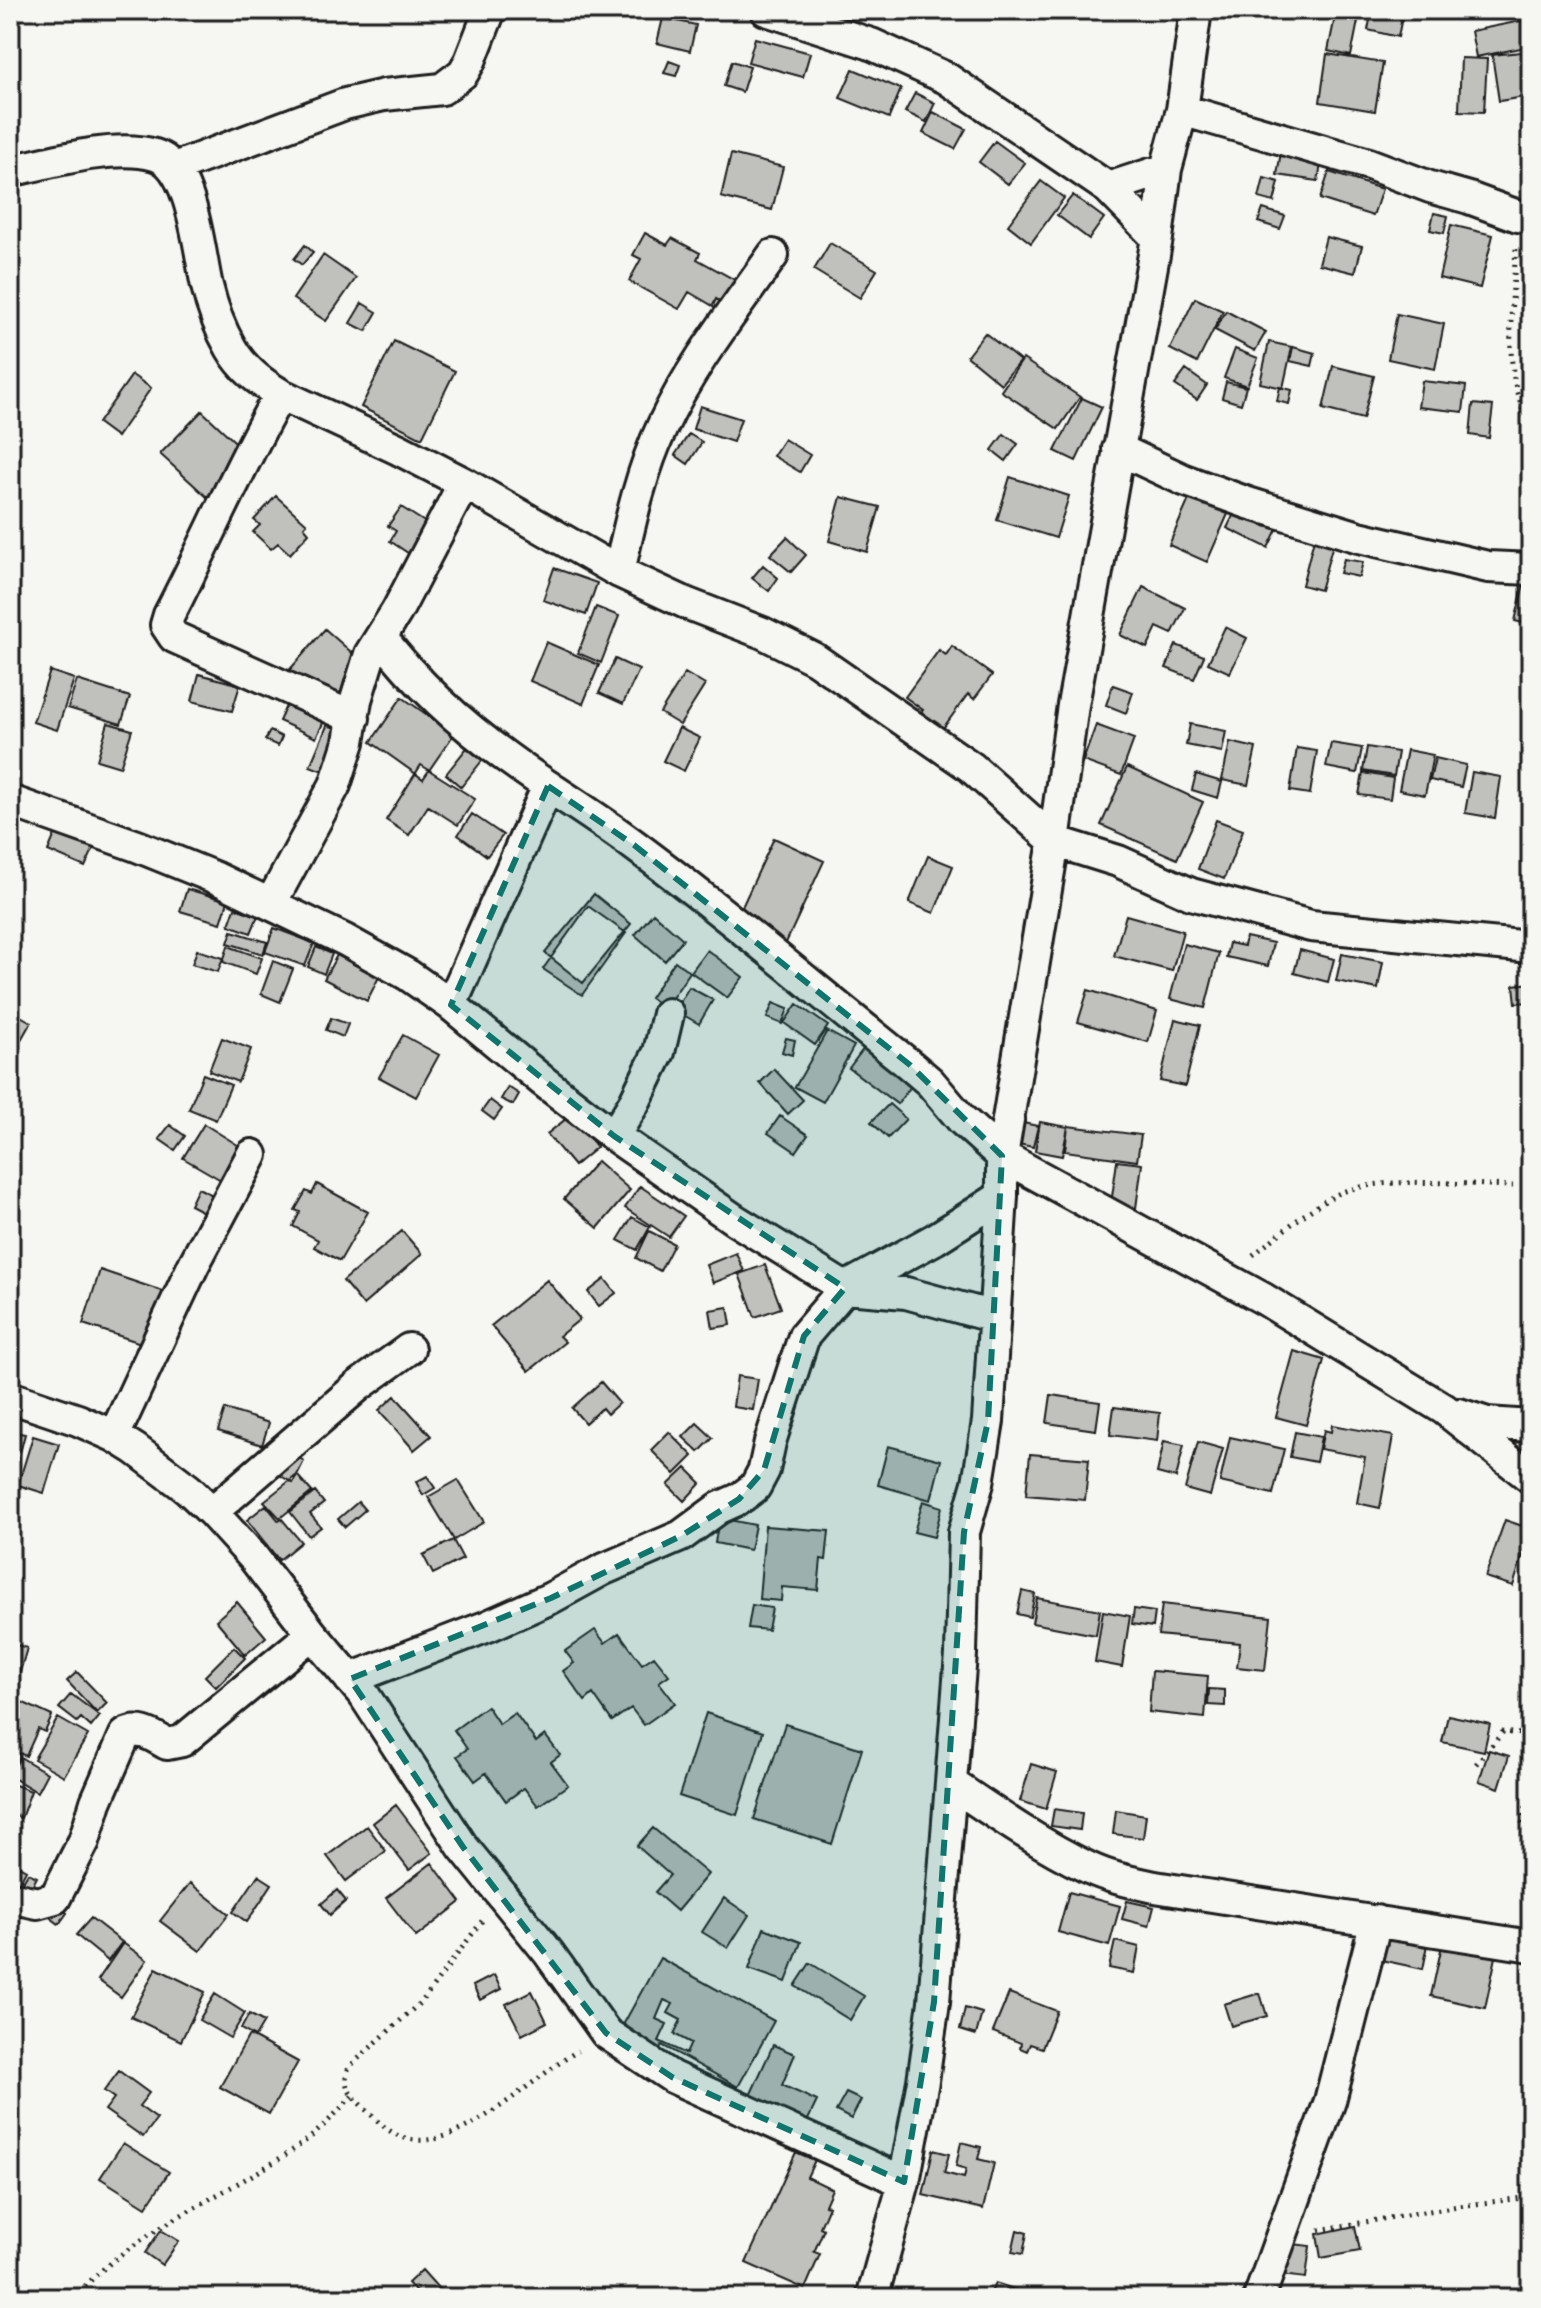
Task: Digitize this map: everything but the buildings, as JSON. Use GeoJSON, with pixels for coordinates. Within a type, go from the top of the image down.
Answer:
{"type":"FeatureCollection","features":[{"type":"Feature","properties":{"kind":"street"},"geometry":{"type":"LineString","coordinates":[[174,168],[345,104],[384,95],[442,89],[463,73],[490,10]]}},
{"type":"Feature","properties":{"kind":"street"},"geometry":{"type":"LineString","coordinates":[[766,10],[871,44],[946,78],[1108,188],[1157,238]]}},
{"type":"Feature","properties":{"kind":"street"},"geometry":{"type":"LineString","coordinates":[[872,2298],[904,2182],[934,2002],[961,1654],[964,1532],[978,1483],[988,1421],[1002,1156],[1073,705],[1157,238],[1166,169],[1182,110],[1196,10]]}},
{"type":"Feature","properties":{"kind":"street"},"geometry":{"type":"LineString","coordinates":[[1182,110],[1369,164],[1524,217]]}},
{"type":"Feature","properties":{"kind":"street"},"geometry":{"type":"LineString","coordinates":[[10,171],[111,151],[159,156],[174,168],[184,190],[221,328],[241,364],[261,383],[464,483],[619,572],[688,604],[763,633],[815,659],[971,767],[1054,841],[1118,861],[1191,894],[1311,926],[1531,947]]}},
{"type":"Feature","properties":{"kind":"street"},"geometry":{"type":"LineString","coordinates":[[1108,188],[1166,169]]}},
{"type":"Feature","properties":{"kind":"street"},"geometry":{"type":"LineString","coordinates":[[619,572],[644,476],[663,423],[706,351],[773,255]]}},
{"type":"Feature","properties":{"kind":"street"},"geometry":{"type":"LineString","coordinates":[[280,394],[242,464],[166,625],[174,637],[354,718]]}},
{"type":"Feature","properties":{"kind":"street"},"geometry":{"type":"LineString","coordinates":[[1118,449],[1184,480],[1359,537],[1488,567],[1531,569]]}},
{"type":"Feature","properties":{"kind":"street"},"geometry":{"type":"LineString","coordinates":[[271,903],[335,785],[349,742],[356,700],[370,654],[397,611],[464,483]]}},
{"type":"Feature","properties":{"kind":"street"},"geometry":{"type":"LineString","coordinates":[[381,637],[397,658],[470,727],[634,845],[910,1065],[930,1082],[962,1120],[1002,1156],[1264,1299],[1444,1409],[1531,1478]]}},
{"type":"Feature","properties":{"kind":"street"},"geometry":{"type":"LineString","coordinates":[[451,1005],[548,786]]}},
{"type":"Feature","properties":{"kind":"street"},"geometry":{"type":"LineString","coordinates":[[10,801],[137,846],[271,903],[408,975],[451,1005],[614,1136],[735,1220],[845,1288],[906,1293],[994,1317]]}},
{"type":"Feature","properties":{"kind":"street"},"geometry":{"type":"LineString","coordinates":[[614,1136],[659,1052],[668,1014]]}},
{"type":"Feature","properties":{"kind":"street"},"geometry":{"type":"LineString","coordinates":[[114,1436],[194,1264],[252,1155]]}},
{"type":"Feature","properties":{"kind":"street"},"geometry":{"type":"LineString","coordinates":[[350,1679],[488,1626],[551,1598],[602,1570],[681,1536],[719,1508],[739,1499],[755,1487],[764,1470],[804,1336],[845,1288],[935,1239],[1002,1196]]}},
{"type":"Feature","properties":{"kind":"street"},"geometry":{"type":"LineString","coordinates":[[212,1512],[358,1386],[409,1349]]}},
{"type":"Feature","properties":{"kind":"street"},"geometry":{"type":"LineString","coordinates":[[10,1397],[114,1436],[188,1489],[212,1512],[253,1557],[364,1695],[463,1847],[548,1952],[606,2033],[672,2077],[904,2182]]}},
{"type":"Feature","properties":{"kind":"street"},"geometry":{"type":"LineString","coordinates":[[1444,1409],[1487,1423],[1531,1426]]}},
{"type":"Feature","properties":{"kind":"street"},"geometry":{"type":"LineString","coordinates":[[13,1898],[37,1903],[55,1898],[84,1841],[96,1802],[125,1735],[131,1731],[141,1731],[167,1744],[182,1741],[312,1634]]}},
{"type":"Feature","properties":{"kind":"street"},"geometry":{"type":"LineString","coordinates":[[952,1784],[1045,1843],[1091,1869],[1119,1879],[1531,1946]]}},
{"type":"Feature","properties":{"kind":"street"},"geometry":{"type":"LineString","coordinates":[[1259,2298],[1330,2101],[1376,1921]]}},
{"type":"Feature","properties":{"kind":"path"},"geometry":{"type":"LineString","coordinates":[[1524,217],[1511,357],[1522,411],[1531,427]]}},
{"type":"Feature","properties":{"kind":"path"},"geometry":{"type":"LineString","coordinates":[[1224,1277],[1336,1194],[1378,1183],[1513,1186]]}},
{"type":"Feature","properties":{"kind":"path"},"geometry":{"type":"LineString","coordinates":[[1476,1764],[1503,1732],[1531,1735]]}},
{"type":"Feature","properties":{"kind":"path"},"geometry":{"type":"LineString","coordinates":[[1522,1824],[1531,1785]]}},
{"type":"Feature","properties":{"kind":"path"},"geometry":{"type":"LineString","coordinates":[[502,1894],[423,2000],[349,2067],[345,2077],[352,2096],[387,2129],[404,2138],[437,2139],[471,2125],[561,2060],[606,2033]]}},
{"type":"Feature","properties":{"kind":"path"},"geometry":{"type":"LineString","coordinates":[[74,2298],[127,2249],[304,2142],[352,2096]]}},
{"type":"Feature","properties":{"kind":"path"},"geometry":{"type":"LineString","coordinates":[[1280,2238],[1349,2224],[1531,2197]]}},
{"type":"Feature","properties":{"kind":"highlighted area"},"geometry":{"type":"Polygon","coordinates":[[[548,786],[634,845],[910,1065],[1002,1156],[988,1421],[964,1532],[934,2002],[904,2182],[672,2077],[606,2033],[463,1847],[350,1679],[551,1598],[681,1536],[739,1499],[764,1470],[804,1336],[845,1288],[614,1136],[451,1005],[548,786]]]}}]}
